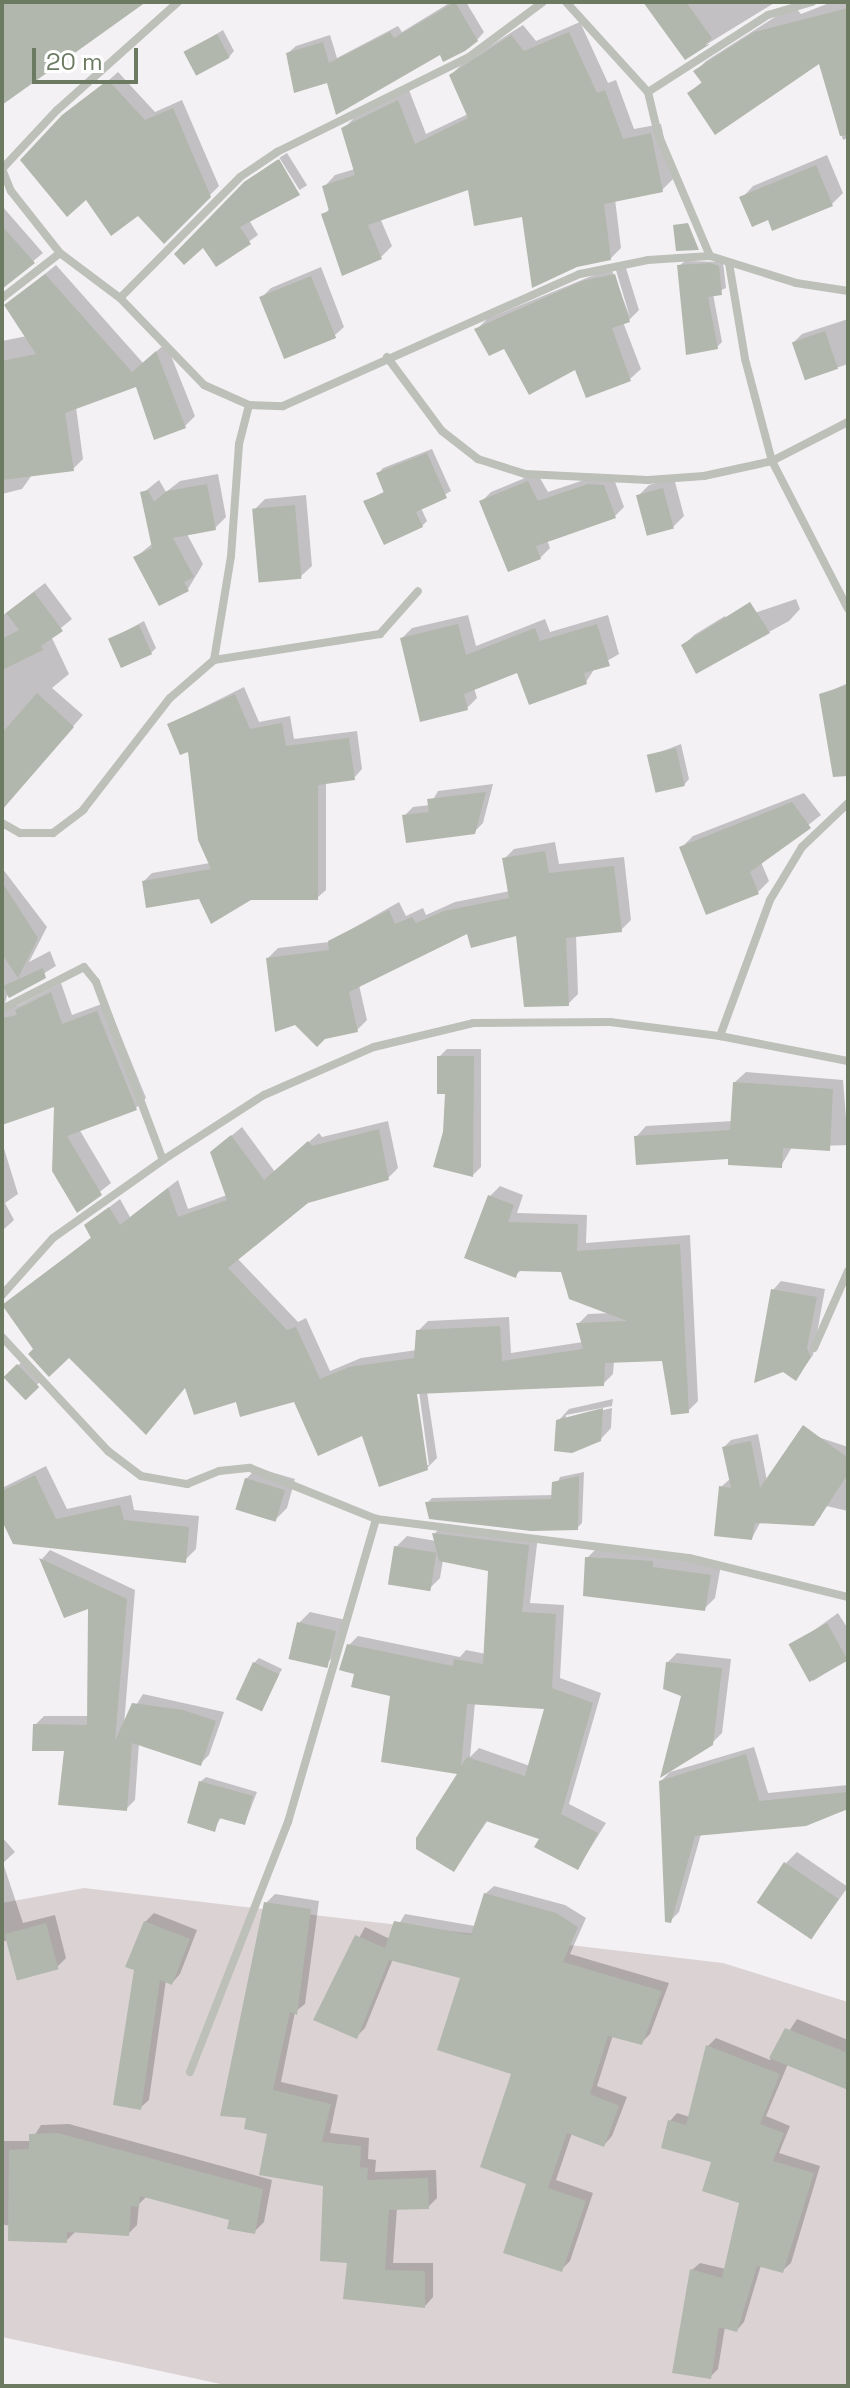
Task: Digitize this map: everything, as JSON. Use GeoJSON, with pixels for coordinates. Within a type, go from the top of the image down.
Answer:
{"type":"FeatureCollection","features":[{"type":"Feature","properties":{"kind":"street"},"geometry":{"type":"LineString","coordinates":[[178,2],[7,157],[2,169],[11,191],[60,253],[120,298],[204,385],[249,405],[283,406],[387,357],[580,274],[648,260],[710,256],[848,291]]}},
{"type":"Feature","properties":{"kind":"street"},"geometry":{"type":"LineString","coordinates":[[120,298],[240,177],[277,152],[469,57],[543,2]]}},
{"type":"Feature","properties":{"kind":"street"},"geometry":{"type":"LineString","coordinates":[[566,2],[648,92],[658,134],[710,256]]}},
{"type":"Feature","properties":{"kind":"street"},"geometry":{"type":"LineString","coordinates":[[648,92],[768,15],[812,2]]}},
{"type":"Feature","properties":{"kind":"street"},"geometry":{"type":"LineString","coordinates":[[2,298],[60,253]]}},
{"type":"Feature","properties":{"kind":"street"},"geometry":{"type":"LineString","coordinates":[[729,263],[745,359],[772,461],[848,609]]}},
{"type":"Feature","properties":{"kind":"street"},"geometry":{"type":"LineString","coordinates":[[387,357],[442,431],[478,459],[525,474],[648,480],[772,461],[848,422]]}},
{"type":"Feature","properties":{"kind":"street"},"geometry":{"type":"LineString","coordinates":[[214,660],[231,556],[239,444],[249,405]]}},
{"type":"Feature","properties":{"kind":"street"},"geometry":{"type":"LineString","coordinates":[[2,823],[20,833],[53,833],[83,810],[170,698],[214,660],[380,634],[418,591]]}},
{"type":"Feature","properties":{"kind":"street"},"geometry":{"type":"LineString","coordinates":[[720,1036],[770,900],[802,847],[848,803]]}},
{"type":"Feature","properties":{"kind":"street"},"geometry":{"type":"LineString","coordinates":[[2,1009],[84,967],[96,982],[163,1160]]}},
{"type":"Feature","properties":{"kind":"street"},"geometry":{"type":"LineString","coordinates":[[2,1295],[53,1238],[163,1160],[264,1095],[374,1047],[473,1023],[610,1022],[720,1036],[848,1061]]}},
{"type":"Feature","properties":{"kind":"street"},"geometry":{"type":"LineString","coordinates":[[814,1348],[848,1271]]}},
{"type":"Feature","properties":{"kind":"street"},"geometry":{"type":"LineString","coordinates":[[2,1337],[108,1451],[141,1476],[187,1484],[219,1471],[250,1468],[376,1519],[689,1558],[848,1597]]}},
{"type":"Feature","properties":{"kind":"street"},"geometry":{"type":"LineString","coordinates":[[190,2072],[288,1822],[376,1519]]}},
{"type":"Feature","properties":{"kind":"shaded area"},"geometry":{"type":"Polygon","coordinates":[[[84,1888],[723,1963],[848,2002],[848,2386],[230,2386],[2,2337],[2,1903],[84,1888]]]}},
{"type":"Feature","properties":{"kind":"building"},"geometry":{"type":"Polygon","coordinates":[[[2,2],[146,2],[2,105],[2,2]]]}},
{"type":"Feature","properties":{"kind":"building"},"geometry":{"type":"Polygon","coordinates":[[[455,2],[478,41],[465,51],[443,62],[440,55],[336,115],[327,83],[294,93],[286,53],[323,42],[329,63],[390,32],[394,38],[455,2]]]}},
{"type":"Feature","properties":{"kind":"building"},"geometry":{"type":"Polygon","coordinates":[[[643,2],[686,2],[712,38],[705,45],[710,44],[685,60],[643,2]]]}},
{"type":"Feature","properties":{"kind":"building"},"geometry":{"type":"Polygon","coordinates":[[[848,8],[848,135],[840,136],[819,64],[715,135],[687,93],[702,83],[693,71],[754,32],[848,8]]]}},
{"type":"Feature","properties":{"kind":"building"},"geometry":{"type":"Polygon","coordinates":[[[569,32],[597,93],[605,90],[623,139],[651,133],[663,192],[604,204],[611,260],[577,267],[532,288],[522,217],[474,226],[468,190],[368,225],[382,259],[342,276],[321,214],[329,211],[322,186],[355,175],[341,128],[398,100],[415,144],[468,118],[449,75],[511,35],[524,51],[569,32]]]}},
{"type":"Feature","properties":{"kind":"building"},"geometry":{"type":"Polygon","coordinates":[[[217,34],[230,58],[196,76],[183,52],[217,34]]]}},
{"type":"Feature","properties":{"kind":"building"},"geometry":{"type":"Polygon","coordinates":[[[108,80],[145,120],[173,108],[211,197],[164,244],[138,216],[111,236],[86,200],[67,217],[20,160],[62,115],[108,80]]]}},
{"type":"Feature","properties":{"kind":"building"},"geometry":{"type":"Polygon","coordinates":[[[279,159],[300,195],[240,227],[251,244],[216,267],[203,248],[184,265],[174,254],[244,182],[279,159]]]}},
{"type":"Feature","properties":{"kind":"building"},"geometry":{"type":"Polygon","coordinates":[[[816,165],[833,206],[772,231],[768,220],[752,227],[739,197],[816,165]]]}},
{"type":"Feature","properties":{"kind":"building"},"geometry":{"type":"Polygon","coordinates":[[[688,223],[699,250],[676,251],[673,225],[688,223]]]}},
{"type":"Feature","properties":{"kind":"building"},"geometry":{"type":"Polygon","coordinates":[[[2,226],[35,263],[2,289],[2,226]]]}},
{"type":"Feature","properties":{"kind":"building"},"geometry":{"type":"Polygon","coordinates":[[[710,263],[719,266],[722,295],[708,297],[718,349],[686,355],[677,265],[710,263]]]}},
{"type":"Feature","properties":{"kind":"building"},"geometry":{"type":"Polygon","coordinates":[[[45,274],[132,372],[156,351],[186,428],[154,440],[136,387],[65,413],[74,471],[2,480],[2,361],[36,354],[4,305],[45,274]]]}},
{"type":"Feature","properties":{"kind":"building"},"geometry":{"type":"Polygon","coordinates":[[[615,274],[630,322],[612,328],[631,381],[586,398],[575,370],[529,395],[504,349],[489,356],[474,329],[582,281],[615,274]]]}},
{"type":"Feature","properties":{"kind":"building"},"geometry":{"type":"Polygon","coordinates":[[[311,276],[336,338],[284,359],[259,297],[311,276]]]}},
{"type":"Feature","properties":{"kind":"building"},"geometry":{"type":"Polygon","coordinates":[[[825,331],[838,369],[805,380],[792,342],[825,331]]]}},
{"type":"Feature","properties":{"kind":"building"},"geometry":{"type":"Polygon","coordinates":[[[427,453],[447,498],[416,512],[423,527],[384,545],[363,501],[384,493],[376,473],[427,453]]]}},
{"type":"Feature","properties":{"kind":"building"},"geometry":{"type":"Polygon","coordinates":[[[528,481],[538,501],[588,484],[604,485],[616,518],[536,546],[541,559],[508,572],[479,501],[528,481]]]}},
{"type":"Feature","properties":{"kind":"building"},"geometry":{"type":"Polygon","coordinates":[[[207,484],[216,530],[173,538],[194,577],[184,582],[189,591],[159,606],[133,557],[152,548],[140,492],[148,490],[154,502],[167,491],[207,484]]]}},
{"type":"Feature","properties":{"kind":"building"},"geometry":{"type":"Polygon","coordinates":[[[663,488],[674,529],[647,536],[636,495],[663,488]]]}},
{"type":"Feature","properties":{"kind":"building"},"geometry":{"type":"Polygon","coordinates":[[[295,505],[301,579],[259,582],[252,509],[295,505]]]}},
{"type":"Feature","properties":{"kind":"building"},"geometry":{"type":"Polygon","coordinates":[[[34,592],[63,631],[41,646],[43,650],[2,670],[2,639],[19,630],[6,613],[34,592]]]}},
{"type":"Feature","properties":{"kind":"building"},"geometry":{"type":"Polygon","coordinates":[[[750,602],[770,633],[696,674],[681,645],[750,602]]]}},
{"type":"Feature","properties":{"kind":"building"},"geometry":{"type":"Polygon","coordinates":[[[458,624],[466,655],[535,628],[540,641],[597,624],[610,666],[584,673],[587,684],[529,705],[517,673],[464,694],[468,710],[420,722],[400,638],[458,624]]]}},
{"type":"Feature","properties":{"kind":"building"},"geometry":{"type":"Polygon","coordinates":[[[139,625],[152,654],[121,668],[108,639],[139,625]]]}},
{"type":"Feature","properties":{"kind":"building"},"geometry":{"type":"Polygon","coordinates":[[[848,685],[848,776],[833,777],[819,694],[848,685]]]}},
{"type":"Feature","properties":{"kind":"building"},"geometry":{"type":"Polygon","coordinates":[[[37,693],[74,727],[2,810],[2,733],[37,693]]]}},
{"type":"Feature","properties":{"kind":"building"},"geometry":{"type":"Polygon","coordinates":[[[235,694],[250,729],[282,723],[286,746],[349,738],[355,780],[318,785],[318,900],[251,900],[211,924],[199,899],[146,908],[142,881],[211,869],[198,840],[188,752],[180,755],[167,724],[235,694]]]}},
{"type":"Feature","properties":{"kind":"building"},"geometry":{"type":"Polygon","coordinates":[[[676,748],[685,786],[656,793],[647,755],[676,748]]]}},
{"type":"Feature","properties":{"kind":"building"},"geometry":{"type":"Polygon","coordinates":[[[486,792],[475,834],[406,843],[402,815],[429,812],[427,799],[486,792]]]}},
{"type":"Feature","properties":{"kind":"building"},"geometry":{"type":"Polygon","coordinates":[[[792,802],[811,828],[750,872],[759,894],[706,915],[679,847],[792,802]]]}},
{"type":"Feature","properties":{"kind":"building"},"geometry":{"type":"Polygon","coordinates":[[[545,851],[549,873],[614,866],[622,932],[566,938],[569,1006],[524,1007],[516,936],[471,948],[467,934],[349,992],[358,1032],[325,1039],[317,1047],[295,1025],[275,1032],[266,958],[329,950],[328,941],[389,910],[395,924],[412,917],[416,923],[444,911],[509,898],[502,858],[545,851]]]}},
{"type":"Feature","properties":{"kind":"building"},"geometry":{"type":"Polygon","coordinates":[[[2,882],[38,938],[18,978],[2,954],[2,882]]]}},
{"type":"Feature","properties":{"kind":"building"},"geometry":{"type":"Polygon","coordinates":[[[43,968],[46,978],[9,998],[3,986],[43,968]]]}},
{"type":"Feature","properties":{"kind":"building"},"geometry":{"type":"Polygon","coordinates":[[[51,992],[62,1024],[97,1011],[137,1110],[67,1136],[102,1195],[77,1213],[52,1171],[54,1107],[2,1125],[2,1018],[17,1015],[15,1010],[51,992]]]}},
{"type":"Feature","properties":{"kind":"building"},"geometry":{"type":"Polygon","coordinates":[[[437,1056],[474,1056],[473,1177],[433,1167],[443,1132],[445,1094],[437,1094],[437,1056]]]}},
{"type":"Feature","properties":{"kind":"building"},"geometry":{"type":"Polygon","coordinates":[[[733,1082],[833,1089],[830,1151],[783,1148],[782,1168],[728,1165],[728,1159],[636,1165],[634,1136],[730,1130],[733,1082]]]}},
{"type":"Feature","properties":{"kind":"building"},"geometry":{"type":"Polygon","coordinates":[[[379,1129],[389,1180],[308,1203],[228,1268],[287,1330],[296,1327],[320,1379],[349,1367],[414,1358],[416,1330],[500,1326],[502,1361],[583,1349],[576,1323],[627,1321],[569,1299],[561,1272],[518,1271],[516,1278],[464,1258],[488,1195],[514,1205],[508,1222],[578,1224],[577,1251],[680,1244],[689,1413],[671,1415],[662,1361],[605,1363],[604,1386],[417,1394],[428,1470],[379,1487],[362,1436],[318,1456],[294,1402],[240,1417],[236,1402],[194,1415],[185,1388],[146,1435],[69,1358],[49,1377],[28,1354],[33,1349],[2,1305],[91,1238],[84,1225],[109,1207],[120,1225],[168,1188],[178,1217],[227,1200],[210,1152],[231,1135],[264,1180],[308,1141],[312,1146],[379,1129]]]}},
{"type":"Feature","properties":{"kind":"building"},"geometry":{"type":"Polygon","coordinates":[[[771,1289],[817,1297],[807,1348],[811,1357],[796,1381],[783,1372],[754,1383],[771,1289]]]}},
{"type":"Feature","properties":{"kind":"building"},"geometry":{"type":"Polygon","coordinates":[[[17,1364],[39,1387],[26,1400],[3,1377],[17,1364]]]}},
{"type":"Feature","properties":{"kind":"building"},"geometry":{"type":"Polygon","coordinates":[[[603,1408],[601,1441],[572,1453],[554,1451],[556,1420],[603,1408]]]}},
{"type":"Feature","properties":{"kind":"building"},"geometry":{"type":"Polygon","coordinates":[[[803,1425],[848,1458],[848,1474],[814,1526],[755,1523],[752,1540],[714,1536],[719,1486],[731,1488],[722,1447],[751,1441],[760,1488],[803,1425]]]}},
{"type":"Feature","properties":{"kind":"building"},"geometry":{"type":"Polygon","coordinates":[[[35,1475],[56,1519],[120,1505],[124,1520],[189,1527],[186,1563],[13,1544],[2,1521],[2,1491],[35,1475]]]}},
{"type":"Feature","properties":{"kind":"building"},"geometry":{"type":"Polygon","coordinates":[[[579,1476],[578,1530],[531,1531],[429,1519],[425,1502],[551,1499],[552,1482],[579,1476]]]}},
{"type":"Feature","properties":{"kind":"building"},"geometry":{"type":"Polygon","coordinates":[[[245,1478],[285,1490],[276,1522],[235,1510],[245,1478]]]}},
{"type":"Feature","properties":{"kind":"building"},"geometry":{"type":"Polygon","coordinates":[[[432,1533],[529,1545],[522,1612],[556,1614],[552,1688],[593,1703],[561,1814],[598,1833],[578,1870],[534,1847],[539,1839],[486,1821],[454,1872],[416,1849],[416,1838],[457,1774],[381,1762],[390,1696],[351,1687],[354,1674],[339,1670],[347,1644],[453,1666],[454,1659],[483,1664],[488,1571],[439,1561],[432,1533]],[[467,1704],[461,1766],[467,1757],[525,1776],[544,1709],[467,1704]]]}},
{"type":"Feature","properties":{"kind":"building"},"geometry":{"type":"Polygon","coordinates":[[[394,1546],[436,1553],[430,1591],[388,1585],[394,1546]]]}},
{"type":"Feature","properties":{"kind":"building"},"geometry":{"type":"Polygon","coordinates":[[[585,1557],[653,1561],[653,1567],[711,1575],[705,1611],[583,1596],[585,1557]]]}},
{"type":"Feature","properties":{"kind":"building"},"geometry":{"type":"Polygon","coordinates":[[[39,1558],[127,1599],[115,1741],[132,1703],[183,1710],[216,1721],[201,1766],[132,1743],[127,1811],[58,1805],[64,1751],[32,1751],[33,1724],[87,1725],[88,1609],[64,1618],[39,1558]]]}},
{"type":"Feature","properties":{"kind":"building"},"geometry":{"type":"Polygon","coordinates":[[[297,1622],[336,1631],[327,1668],[288,1659],[297,1622]]]}},
{"type":"Feature","properties":{"kind":"building"},"geometry":{"type":"Polygon","coordinates":[[[827,1623],[848,1661],[809,1682],[789,1644],[827,1623]]]}},
{"type":"Feature","properties":{"kind":"building"},"geometry":{"type":"Polygon","coordinates":[[[253,1662],[279,1674],[262,1711],[236,1699],[253,1662]]]}},
{"type":"Feature","properties":{"kind":"building"},"geometry":{"type":"Polygon","coordinates":[[[666,1662],[722,1668],[713,1745],[660,1778],[681,1696],[663,1689],[666,1662]]]}},
{"type":"Feature","properties":{"kind":"building"},"geometry":{"type":"Polygon","coordinates":[[[746,1754],[759,1801],[848,1792],[848,1809],[806,1826],[695,1836],[671,1923],[665,1922],[659,1781],[746,1754]]]}},
{"type":"Feature","properties":{"kind":"building"},"geometry":{"type":"Polygon","coordinates":[[[199,1781],[253,1796],[245,1825],[219,1818],[215,1832],[187,1823],[199,1781]]]}},
{"type":"Feature","properties":{"kind":"building"},"geometry":{"type":"Polygon","coordinates":[[[784,1862],[839,1899],[811,1940],[757,1903],[784,1862]]]}},
{"type":"Feature","properties":{"kind":"building"},"geometry":{"type":"Polygon","coordinates":[[[484,1893],[556,1913],[578,1927],[563,1962],[662,1991],[642,2045],[608,2036],[590,2094],[619,2106],[604,2147],[567,2133],[548,2188],[586,2201],[562,2272],[503,2253],[526,2184],[480,2167],[511,2074],[437,2050],[460,1978],[389,1960],[357,2039],[313,2020],[355,1935],[385,1948],[394,1921],[471,1935],[484,1893]]]}},
{"type":"Feature","properties":{"kind":"building"},"geometry":{"type":"Polygon","coordinates":[[[264,1902],[311,1909],[297,2015],[290,2012],[273,2090],[331,2104],[322,2142],[361,2146],[360,2167],[368,2168],[367,2180],[428,2178],[429,2209],[389,2210],[385,2270],[425,2271],[425,2308],[343,2299],[347,2263],[320,2261],[323,2186],[259,2175],[267,2134],[244,2129],[246,2118],[220,2116],[264,1902]]]}},
{"type":"Feature","properties":{"kind":"building"},"geometry":{"type":"Polygon","coordinates":[[[144,1921],[190,1939],[172,1985],[160,1980],[141,2110],[113,2105],[134,1970],[125,1967],[144,1921]]]}},
{"type":"Feature","properties":{"kind":"building"},"geometry":{"type":"Polygon","coordinates":[[[46,1923],[58,1969],[17,1980],[4,1934],[46,1923]]]}},
{"type":"Feature","properties":{"kind":"building"},"geometry":{"type":"Polygon","coordinates":[[[785,2028],[848,2053],[848,2090],[769,2058],[785,2028]]]}},
{"type":"Feature","properties":{"kind":"building"},"geometry":{"type":"Polygon","coordinates":[[[706,2045],[780,2074],[760,2124],[784,2133],[773,2161],[814,2173],[783,2273],[757,2266],[737,2332],[719,2327],[711,2379],[672,2373],[690,2269],[722,2278],[739,2203],[702,2191],[711,2162],[661,2148],[668,2120],[686,2125],[706,2045]]]}},
{"type":"Feature","properties":{"kind":"building"},"geometry":{"type":"Polygon","coordinates":[[[58,2133],[263,2189],[255,2234],[227,2229],[229,2220],[140,2196],[139,2207],[131,2206],[129,2236],[67,2232],[67,2243],[8,2241],[9,2150],[29,2149],[29,2134],[58,2133]]]}}]}
